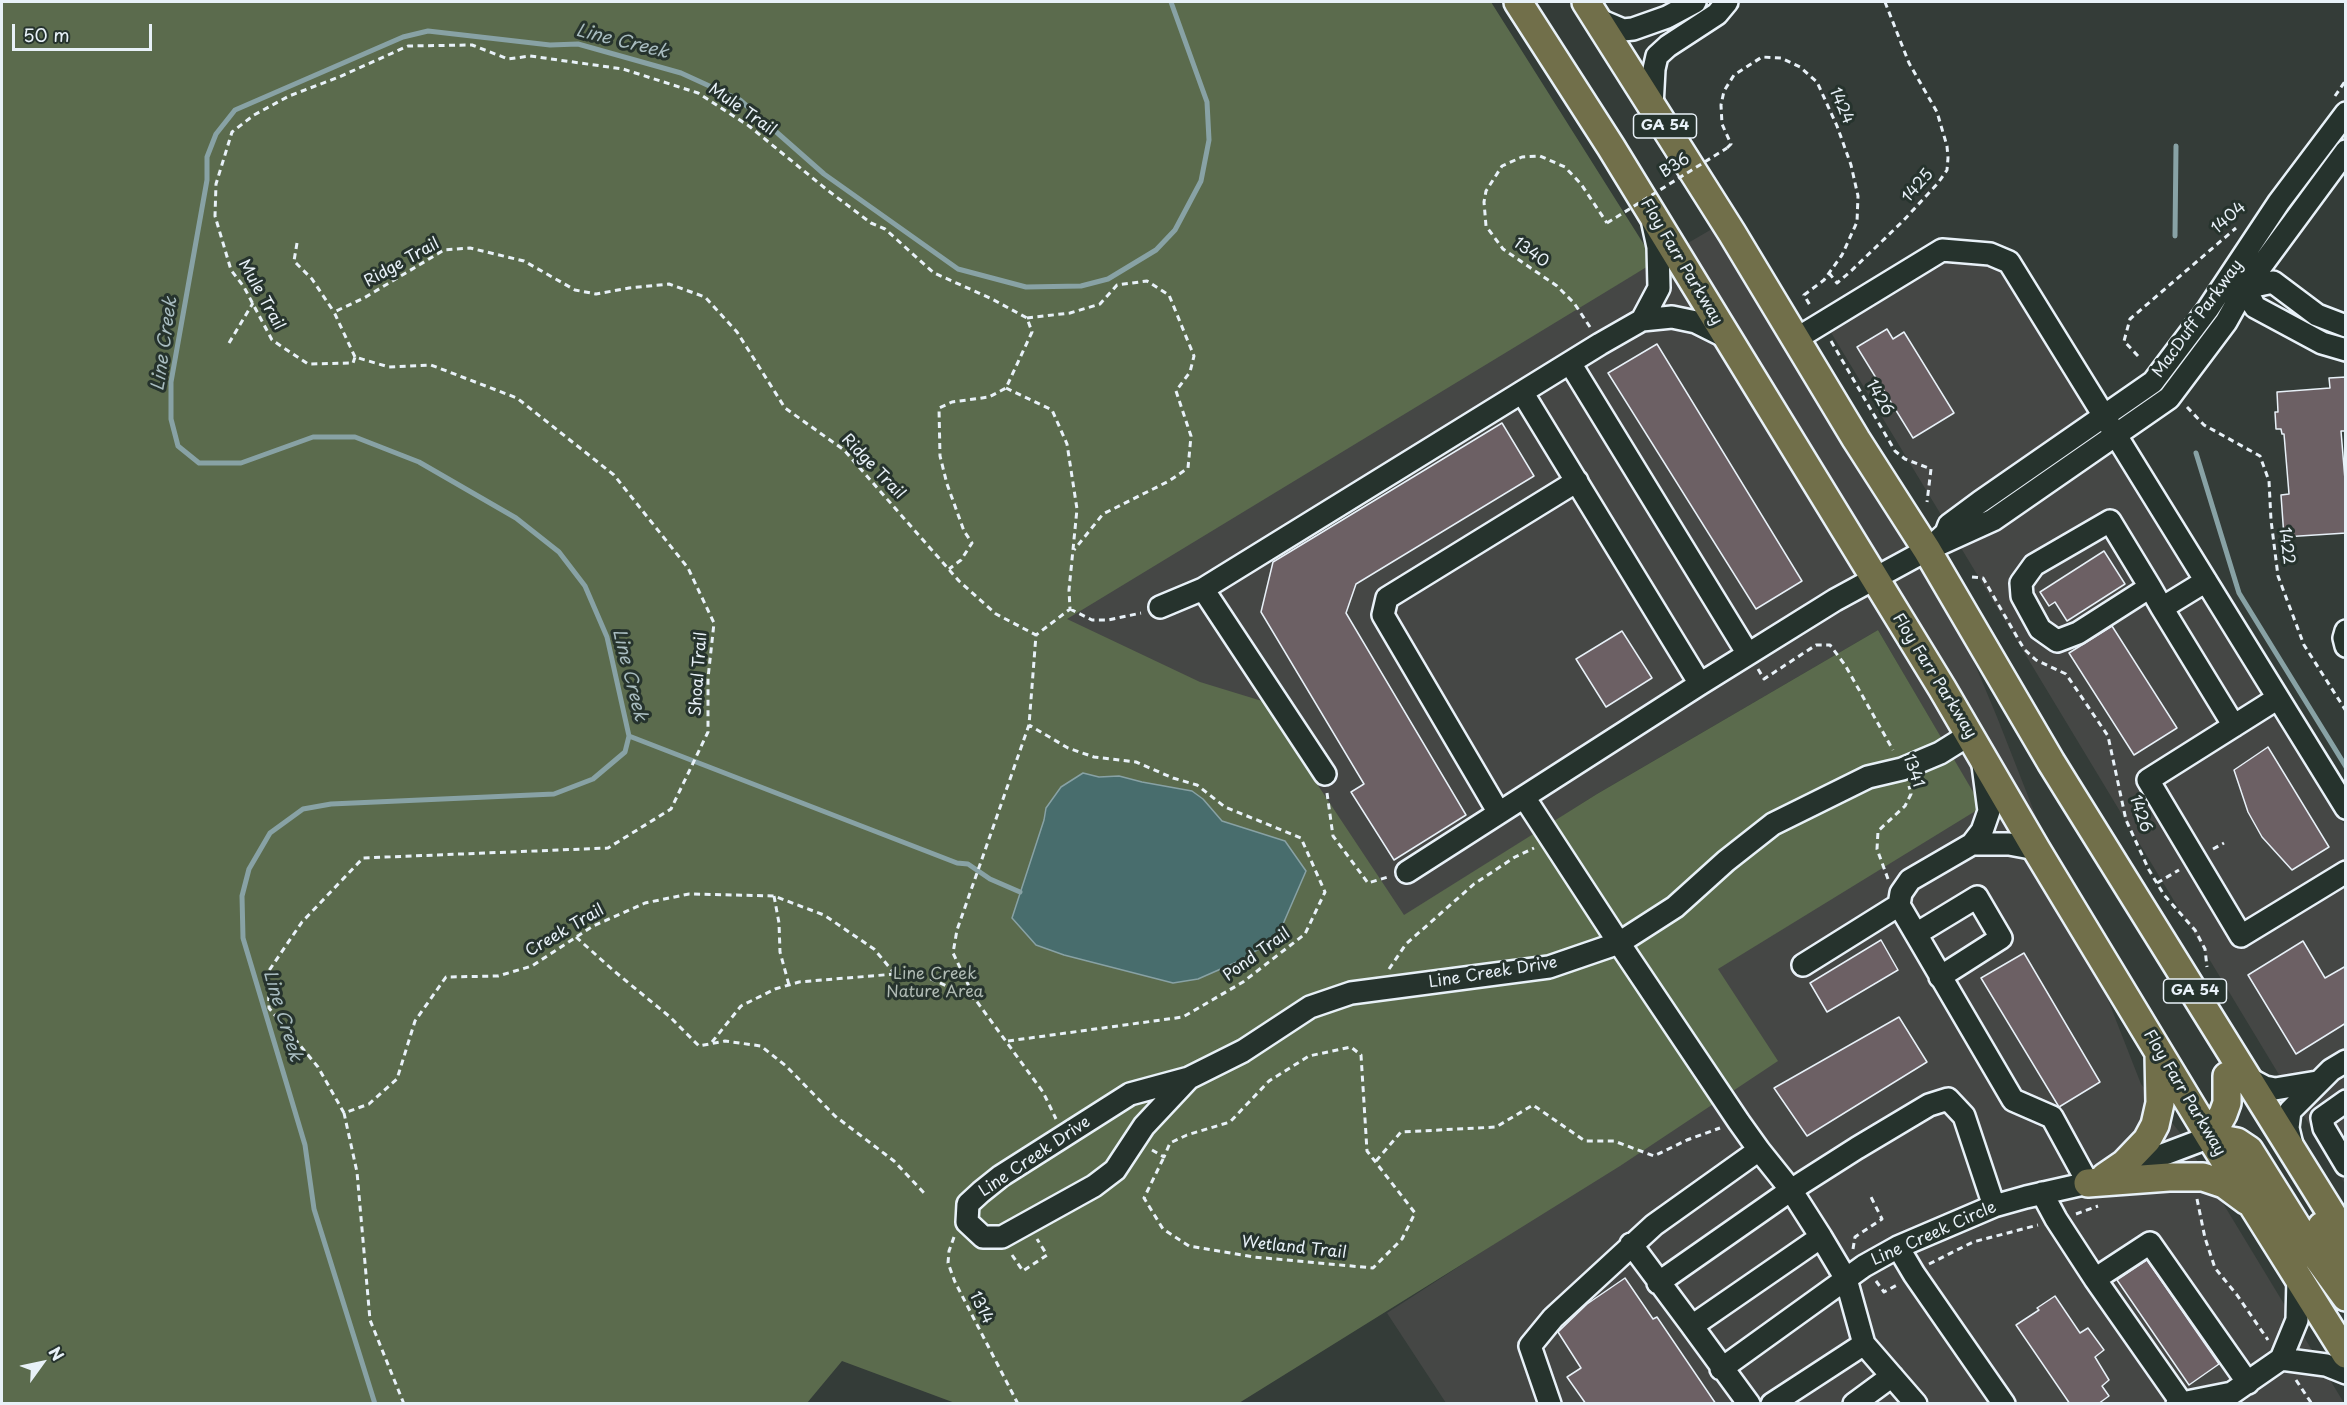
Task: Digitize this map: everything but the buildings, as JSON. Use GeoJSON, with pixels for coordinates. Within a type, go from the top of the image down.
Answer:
{"type":"FeatureCollection","features":[{"type":"Feature","properties":{"kind":"main road","name":"Floy Farr Parkway"},"geometry":{"type":"LineString","coordinates":[[1518,2],[1649,209],[1977,745],[2036,849],[2210,1137],[2346,1354]]}},
{"type":"Feature","properties":{"kind":"main road","name":"GA 54"},"geometry":{"type":"LineString","coordinates":[[1592,10],[1856,439],[1927,550],[2119,873],[2138,920],[2237,1076],[2346,1263]]}},
{"type":"Feature","properties":{"kind":"main road"},"geometry":{"type":"LineString","coordinates":[[2097,1180],[2124,1164],[2147,1140],[2155,1125],[2160,1103],[2159,1052]]}},
{"type":"Feature","properties":{"kind":"main road","name":"GA 54"},"geometry":{"type":"LineString","coordinates":[[2237,1076],[2294,1156],[2345,1235]]}},
{"type":"Feature","properties":{"kind":"main road"},"geometry":{"type":"LineString","coordinates":[[2237,1076],[2223,1114],[2210,1137],[2237,1142],[2249,1150],[2309,1246],[2346,1297]]}},
{"type":"Feature","properties":{"kind":"main road"},"geometry":{"type":"LineString","coordinates":[[2097,1180],[2203,1177],[2224,1184],[2253,1205]]}},
{"type":"Feature","properties":{"kind":"street"},"geometry":{"type":"LineString","coordinates":[[1592,10],[1623,30],[1633,29],[1667,17],[1695,2]]}},
{"type":"Feature","properties":{"kind":"street"},"geometry":{"type":"LineString","coordinates":[[1653,106],[1654,69],[1657,56],[1668,46],[1717,14],[1727,2]]}},
{"type":"Feature","properties":{"kind":"street","name":"MacDuff Parkway"},"geometry":{"type":"LineString","coordinates":[[1407,872],[1700,684],[1874,578],[1927,550],[1993,520],[2169,398],[2226,322],[2236,283],[2279,202],[2338,108]]}},
{"type":"Feature","properties":{"kind":"street","name":"MacDuff Parkway"},"geometry":{"type":"LineString","coordinates":[[1927,550],[1946,533],[1949,525],[1957,519],[2153,382],[2346,151]]}},
{"type":"Feature","properties":{"kind":"street"},"geometry":{"type":"LineString","coordinates":[[1642,321],[1659,288],[1658,247],[1649,209]]}},
{"type":"Feature","properties":{"kind":"street"},"geometry":{"type":"LineString","coordinates":[[1796,339],[1820,322],[1942,250],[1990,254],[2010,262],[2346,808]]}},
{"type":"Feature","properties":{"kind":"street"},"geometry":{"type":"LineString","coordinates":[[2236,283],[2273,282],[2317,315],[2346,326]]}},
{"type":"Feature","properties":{"kind":"street"},"geometry":{"type":"LineString","coordinates":[[2236,283],[2255,307],[2322,343],[2346,350]]}},
{"type":"Feature","properties":{"kind":"street"},"geometry":{"type":"LineString","coordinates":[[1160,607],[1203,589],[1600,344],[1642,321],[1672,317],[1695,322],[1726,337]]}},
{"type":"Feature","properties":{"kind":"street"},"geometry":{"type":"LineString","coordinates":[[1570,363],[1748,654]]}},
{"type":"Feature","properties":{"kind":"street"},"geometry":{"type":"LineString","coordinates":[[1522,392],[1700,684]]}},
{"type":"Feature","properties":{"kind":"street"},"geometry":{"type":"LineString","coordinates":[[1500,813],[1383,615],[1387,598],[1577,481]]}},
{"type":"Feature","properties":{"kind":"street"},"geometry":{"type":"LineString","coordinates":[[2150,587],[2078,633],[2057,641],[2040,629],[2022,596],[2021,583],[2034,565],[2110,521],[2150,587],[2162,608],[2234,726]]}},
{"type":"Feature","properties":{"kind":"street"},"geometry":{"type":"LineString","coordinates":[[2162,608],[2206,581]]}},
{"type":"Feature","properties":{"kind":"street"},"geometry":{"type":"LineString","coordinates":[[1203,589],[1325,774]]}},
{"type":"Feature","properties":{"kind":"street"},"geometry":{"type":"LineString","coordinates":[[2346,631],[2344,638],[2346,646]]}},
{"type":"Feature","properties":{"kind":"street"},"geometry":{"type":"LineString","coordinates":[[2278,698],[2148,780],[2241,936],[2346,872]]}},
{"type":"Feature","properties":{"kind":"street","name":"Line Creek Drive"},"geometry":{"type":"LineString","coordinates":[[1189,1078],[1144,1126],[1115,1170],[1072,1199],[1002,1237],[983,1237],[967,1222],[968,1203],[981,1192],[1130,1094],[1189,1078],[1243,1051],[1310,1007],[1351,993],[1549,967],[1619,943],[1675,908],[1726,861],[1773,824],[1868,777],[1902,769],[1940,753],[1964,738],[1977,745]]}},
{"type":"Feature","properties":{"kind":"street"},"geometry":{"type":"LineString","coordinates":[[1977,745],[1989,811],[1982,831],[1972,844],[1910,880],[1901,892],[1899,905],[2013,1100],[2052,1118],[2097,1180]]}},
{"type":"Feature","properties":{"kind":"street"},"geometry":{"type":"LineString","coordinates":[[1524,797],[1739,1122],[1791,1191],[1821,1237],[1846,1279],[1864,1344],[1916,1404]]}},
{"type":"Feature","properties":{"kind":"street"},"geometry":{"type":"LineString","coordinates":[[1972,844],[2009,844],[2036,849]]}},
{"type":"Feature","properties":{"kind":"street"},"geometry":{"type":"LineString","coordinates":[[1916,934],[1977,897],[2001,938],[1940,977]]}},
{"type":"Feature","properties":{"kind":"street"},"geometry":{"type":"LineString","coordinates":[[1803,965],[1899,905]]}},
{"type":"Feature","properties":{"kind":"street"},"geometry":{"type":"LineString","coordinates":[[2237,1076],[2275,1089],[2331,1071]]}},
{"type":"Feature","properties":{"kind":"street"},"geometry":{"type":"LineString","coordinates":[[2331,1071],[2343,1100],[2322,1118],[2324,1128],[2346,1165]]}},
{"type":"Feature","properties":{"kind":"street"},"geometry":{"type":"LineString","coordinates":[[2294,1156],[2288,1128],[2290,1111],[2331,1071]]}},
{"type":"Feature","properties":{"kind":"street"},"geometry":{"type":"LineString","coordinates":[[1658,1283],[1791,1191],[1929,1105],[1948,1099],[1964,1116],[1994,1206]]}},
{"type":"Feature","properties":{"kind":"street"},"geometry":{"type":"LineString","coordinates":[[2210,1137],[2097,1180],[2034,1195],[2056,1220],[2179,1402],[2230,1399],[2232,1393],[2281,1359],[2297,1320],[2298,1277]]}},
{"type":"Feature","properties":{"kind":"street"},"geometry":{"type":"LineString","coordinates":[[1550,1404],[1530,1346],[1553,1318],[1654,1225],[1759,1150]]}},
{"type":"Feature","properties":{"kind":"street","name":"Line Creek Circle"},"geometry":{"type":"LineString","coordinates":[[1721,1369],[1864,1266],[1898,1247],[1994,1206],[2034,1195]]}},
{"type":"Feature","properties":{"kind":"street"},"geometry":{"type":"LineString","coordinates":[[1692,1326],[1821,1237]]}},
{"type":"Feature","properties":{"kind":"street"},"geometry":{"type":"LineString","coordinates":[[2095,1279],[2150,1243],[2247,1383]]}},
{"type":"Feature","properties":{"kind":"street"},"geometry":{"type":"LineString","coordinates":[[1631,1244],[1749,1404]]}},
{"type":"Feature","properties":{"kind":"street"},"geometry":{"type":"LineString","coordinates":[[1898,1247],[1914,1274],[2004,1404]]}},
{"type":"Feature","properties":{"kind":"street"},"geometry":{"type":"LineString","coordinates":[[1772,1404],[1864,1344]]}},
{"type":"Feature","properties":{"kind":"street"},"geometry":{"type":"LineString","coordinates":[[2281,1359],[2326,1365],[2346,1373]]}},
{"type":"Feature","properties":{"kind":"street"},"geometry":{"type":"LineString","coordinates":[[1854,1404],[1892,1376]]}},
{"type":"Feature","properties":{"kind":"path","name":"1425"},"geometry":{"type":"LineString","coordinates":[[1829,273],[1836,283],[1850,272],[1903,221],[1947,170],[1947,146],[1936,112],[1909,63],[1885,2]]}},
{"type":"Feature","properties":{"kind":"path","name":"Mule Trail"},"geometry":{"type":"LineString","coordinates":[[355,357],[352,363],[308,364],[272,340],[253,303],[231,270],[215,216],[216,184],[232,132],[254,115],[289,96],[339,77],[408,46],[472,45],[508,59],[530,56],[623,69],[698,93],[749,126],[871,224],[885,229],[934,273],[990,298],[1027,318]]}},
{"type":"Feature","properties":{"kind":"path","name":"1424"},"geometry":{"type":"LineString","coordinates":[[1727,148],[1731,144],[1722,124],[1721,105],[1724,91],[1734,75],[1762,57],[1781,58],[1800,67],[1817,82],[1837,126],[1858,196],[1857,222],[1842,255],[1824,280],[1804,295]]}},
{"type":"Feature","properties":{"kind":"path"},"geometry":{"type":"LineString","coordinates":[[2338,108],[2346,80]]}},
{"type":"Feature","properties":{"kind":"path","name":"B36"},"geometry":{"type":"LineString","coordinates":[[1606,223],[1727,148]]}},
{"type":"Feature","properties":{"kind":"path","name":"1340"},"geometry":{"type":"LineString","coordinates":[[1600,344],[1574,303],[1557,286],[1503,249],[1486,226],[1484,202],[1486,191],[1502,166],[1522,157],[1540,156],[1565,167],[1581,184],[1606,223]]}},
{"type":"Feature","properties":{"kind":"path","name":"1404"},"geometry":{"type":"LineString","coordinates":[[2138,356],[2124,341],[2130,319],[2237,228]]}},
{"type":"Feature","properties":{"kind":"path"},"geometry":{"type":"LineString","coordinates":[[297,243],[294,261],[312,279],[334,312],[355,357]]}},
{"type":"Feature","properties":{"kind":"path","name":"Ridge Trail"},"geometry":{"type":"LineString","coordinates":[[334,312],[364,298],[444,250],[470,248],[525,261],[575,290],[596,294],[669,284],[705,297],[737,332],[785,408],[844,450],[949,569],[996,614],[1036,635]]}},
{"type":"Feature","properties":{"kind":"path"},"geometry":{"type":"LineString","coordinates":[[949,569],[961,560],[972,543],[964,531],[947,484],[940,456],[939,408],[952,402],[988,397],[1006,388],[1032,332],[1027,318],[1070,313],[1100,304],[1117,285],[1147,281],[1169,295],[1194,356],[1190,372],[1176,391],[1191,436],[1188,468],[1169,481],[1103,514],[1074,550]]}},
{"type":"Feature","properties":{"kind":"path","name":"1426"},"geometry":{"type":"LineString","coordinates":[[1804,295],[1895,451],[1905,459],[1931,470],[1927,502]]}},
{"type":"Feature","properties":{"kind":"path"},"geometry":{"type":"LineString","coordinates":[[229,343],[253,303]]}},
{"type":"Feature","properties":{"kind":"path","name":"Shoal Trail"},"geometry":{"type":"LineString","coordinates":[[344,1113],[318,1067],[269,1008],[268,972],[302,922],[363,858],[608,848],[671,809],[708,732],[708,678],[714,622],[688,568],[614,475],[517,398],[431,365],[389,367],[355,357]]}},
{"type":"Feature","properties":{"kind":"path"},"geometry":{"type":"LineString","coordinates":[[1006,388],[1052,410],[1067,444],[1077,509],[1069,590],[1070,609]]}},
{"type":"Feature","properties":{"kind":"path","name":"1422"},"geometry":{"type":"LineString","coordinates":[[2187,407],[2204,425],[2260,456],[2269,481],[2278,576],[2304,645],[2346,711]]}},
{"type":"Feature","properties":{"kind":"path","name":"1426"},"geometry":{"type":"LineString","coordinates":[[1972,577],[1983,578],[2024,649],[2036,660],[2066,674],[2108,736],[2126,820],[2149,870],[2164,894],[2195,930],[2205,949],[2207,969]]}},
{"type":"Feature","properties":{"kind":"path"},"geometry":{"type":"LineString","coordinates":[[1070,609],[1092,620],[1108,620],[1160,607]]}},
{"type":"Feature","properties":{"kind":"path"},"geometry":{"type":"LineString","coordinates":[[1060,1138],[1056,1119],[1043,1092],[1008,1041],[975,999],[952,953],[957,930],[1029,725],[1036,635],[1070,609]]}},
{"type":"Feature","properties":{"kind":"path","name":"1341"},"geometry":{"type":"LineString","coordinates":[[1748,654],[1764,679],[1816,645],[1830,645],[1845,665],[1902,769],[1911,794],[1905,806],[1878,831],[1877,849],[1899,905]]}},
{"type":"Feature","properties":{"kind":"path","name":"Pond Trail"},"geometry":{"type":"LineString","coordinates":[[1008,1041],[1183,1017],[1243,982],[1305,934],[1325,892],[1301,838],[1226,807],[1197,785],[1173,778],[1136,762],[1094,757],[1068,747],[1029,725]]}},
{"type":"Feature","properties":{"kind":"path"},"geometry":{"type":"LineString","coordinates":[[1325,774],[1333,836],[1368,883],[1407,872]]}},
{"type":"Feature","properties":{"kind":"path"},"geometry":{"type":"LineString","coordinates":[[1406,944],[1474,884],[1515,857],[1552,840]]}},
{"type":"Feature","properties":{"kind":"path","name":"Creek Trail"},"geometry":{"type":"LineString","coordinates":[[344,1113],[369,1104],[397,1079],[415,1021],[446,977],[498,976],[532,966],[593,926],[645,903],[689,894],[774,896],[824,915],[874,949],[895,974]]}},
{"type":"Feature","properties":{"kind":"path"},"geometry":{"type":"LineString","coordinates":[[774,896],[779,923],[780,952],[789,985]]}},
{"type":"Feature","properties":{"kind":"path"},"geometry":{"type":"LineString","coordinates":[[576,936],[670,1017],[699,1046],[725,1041],[761,1046],[786,1066],[835,1116],[894,1161],[925,1194]]}},
{"type":"Feature","properties":{"kind":"path"},"geometry":{"type":"LineString","coordinates":[[711,1044],[741,1006],[775,988],[789,985],[895,974],[904,977],[929,978],[975,999]]}},
{"type":"Feature","properties":{"kind":"path","name":"Wetland Trail"},"geometry":{"type":"LineString","coordinates":[[1351,1047],[1361,1055],[1367,1151],[1416,1213],[1402,1239],[1373,1268],[1254,1257],[1189,1246],[1163,1228],[1144,1198],[1164,1158],[1170,1143],[1187,1135],[1230,1122],[1269,1081],[1309,1056],[1351,1047]]}},
{"type":"Feature","properties":{"kind":"path"},"geometry":{"type":"LineString","coordinates":[[1376,1161],[1401,1132],[1496,1127],[1533,1105],[1585,1141],[1614,1141],[1654,1156],[1687,1140],[1739,1122]]}},
{"type":"Feature","properties":{"kind":"path"},"geometry":{"type":"LineString","coordinates":[[344,1113],[357,1172],[370,1320],[404,1404]]}},
{"type":"Feature","properties":{"kind":"path"},"geometry":{"type":"LineString","coordinates":[[1136,1140],[1164,1158]]}},
{"type":"Feature","properties":{"kind":"path","name":"1314"},"geometry":{"type":"LineString","coordinates":[[967,1222],[951,1240],[948,1263],[955,1282],[1018,1404]]}},
{"type":"Feature","properties":{"kind":"path"},"geometry":{"type":"LineString","coordinates":[[1012,1255],[1023,1271],[1047,1255],[1037,1239]]}},
{"type":"Feature","properties":{"kind":"shaded area"},"geometry":{"type":"Polygon","coordinates":[[[1712,229],[1927,550],[1997,717],[2141,1084],[2181,1134],[2344,1403],[1446,1403],[1387,1313],[1777,1061],[1717,969],[1981,806],[1878,630],[1597,794],[1404,916],[1050,615],[1712,229]]]}},
{"type":"Feature","properties":{"kind":"shaded area"},"geometry":{"type":"Polygon","coordinates":[[[1942,250],[2009,262],[2345,826],[2345,1184],[1818,311],[1942,250]]]}},
{"type":"Feature","properties":{"kind":"green space","name":"Line Creek Nature Area"},"geometry":{"type":"Polygon","coordinates":[[[2,2],[1491,2],[1655,262],[1067,619],[1200,682],[1262,701],[1404,915],[1597,794],[1878,630],[1982,807],[1718,969],[1778,1061],[1620,1166],[1239,1403],[955,1403],[842,1361],[807,1403],[2,1404],[2,2]]]}},
{"type":"Feature","properties":{"kind":"water"},"geometry":{"type":"Polygon","coordinates":[[[1083,773],[1099,777],[1119,776],[1192,791],[1203,799],[1222,821],[1285,841],[1306,871],[1277,938],[1239,961],[1198,979],[1173,983],[1064,955],[1036,945],[1012,918],[1046,808],[1061,787],[1083,773]]]}},
{"type":"Feature","properties":{"kind":"waterway","name":"Line Creek"},"geometry":{"type":"LineString","coordinates":[[375,1404],[314,1209],[305,1145],[243,938],[242,896],[249,869],[270,833],[303,809],[331,804],[554,794],[593,779],[625,752],[629,736],[607,637],[585,586],[559,552],[516,518],[419,462],[355,437],[313,437],[241,463],[199,463],[178,446],[171,419],[171,382],[207,180],[207,157],[216,134],[235,110],[403,37],[428,31],[550,45],[578,44],[681,73],[740,100],[824,174],[958,269],[1026,287],[1081,286],[1108,279],[1156,250],[1175,230],[1201,181],[1209,140],[1207,102],[1171,2]]}},
{"type":"Feature","properties":{"kind":"waterway"},"geometry":{"type":"LineString","coordinates":[[2175,236],[2176,146]]}},
{"type":"Feature","properties":{"kind":"waterway"},"geometry":{"type":"LineString","coordinates":[[2196,453],[2239,593],[2346,767]]}},
{"type":"Feature","properties":{"kind":"waterway"},"geometry":{"type":"LineString","coordinates":[[629,736],[957,863],[968,864],[990,879],[1020,892]]}}]}
